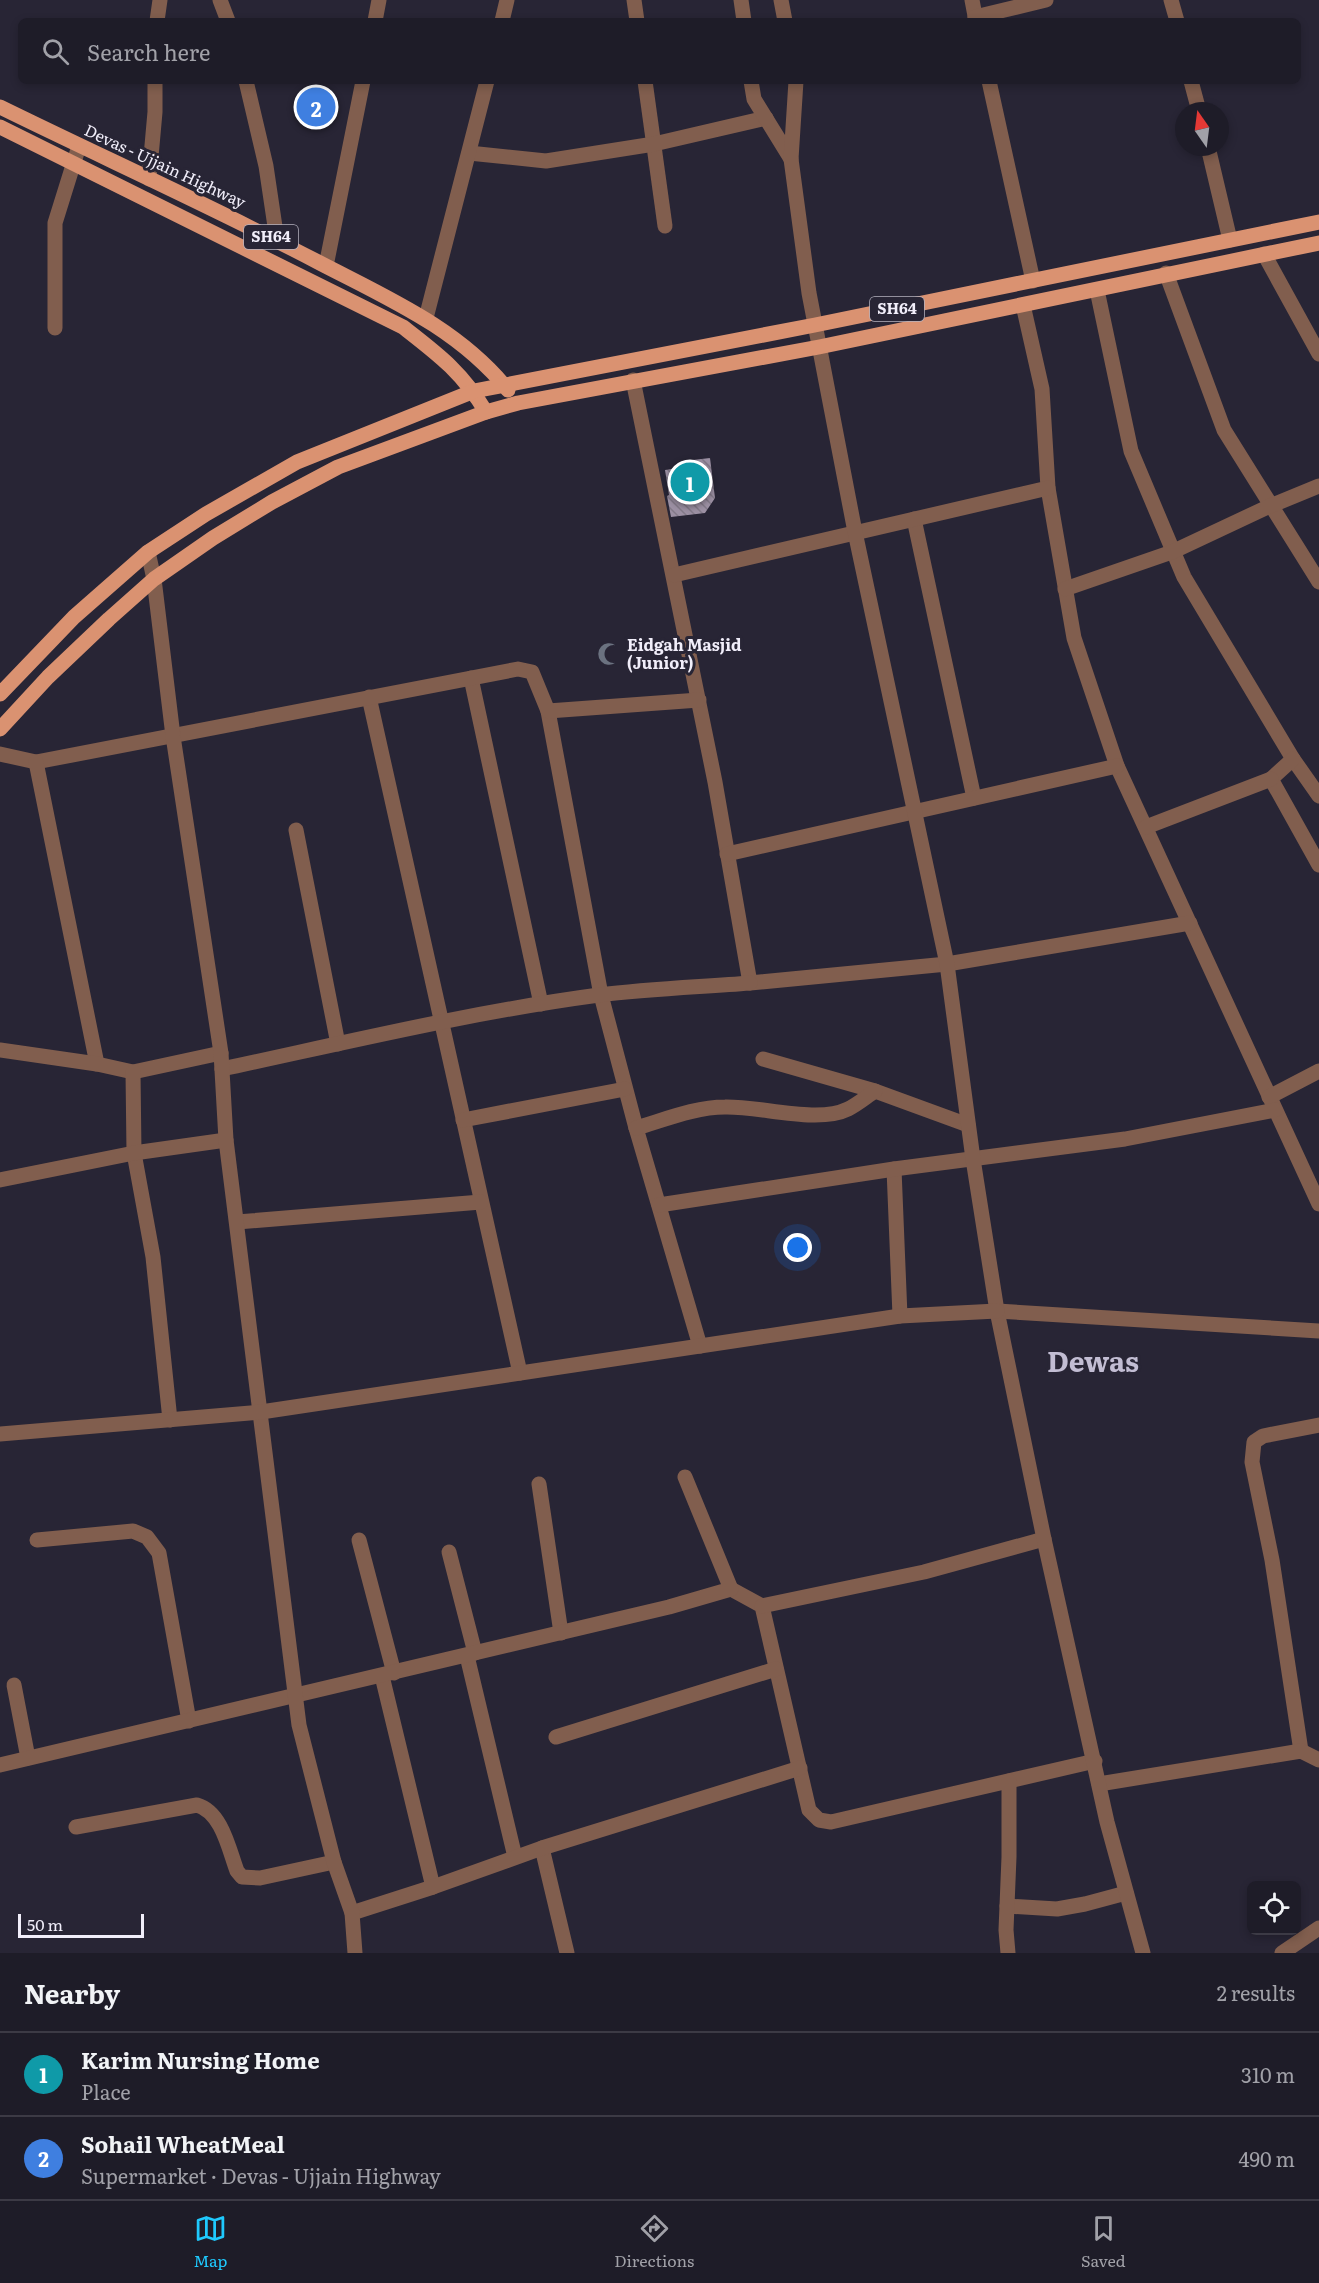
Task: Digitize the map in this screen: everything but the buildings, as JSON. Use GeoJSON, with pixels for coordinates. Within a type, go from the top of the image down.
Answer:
{"type":"FeatureCollection","features":[{"type":"Feature","properties":{"kind":"main road","name":"Devas - Ujjain Highway"},"geometry":{"type":"LineString","coordinates":[[0,107],[277,240],[426,318],[475,356],[518,403]]}},
{"type":"Feature","properties":{"kind":"main road","name":"SH64"},"geometry":{"type":"LineString","coordinates":[[0,127],[403,327],[453,366],[486,411],[633,380],[1023,305],[1166,273],[1319,243]]}},
{"type":"Feature","properties":{"kind":"main road","name":"SH64"},"geometry":{"type":"LineString","coordinates":[[474,392],[503,384],[815,325],[1230,240],[1318,226]]}},
{"type":"Feature","properties":{"kind":"main road"},"geometry":{"type":"LineString","coordinates":[[0,694],[74,617],[147,552],[206,514],[297,462],[474,392]]}},
{"type":"Feature","properties":{"kind":"main road"},"geometry":{"type":"LineString","coordinates":[[0,729],[48,677],[154,579],[213,538],[262,508],[338,467],[486,411]]}},
{"type":"Feature","properties":{"kind":"street"},"geometry":{"type":"LineString","coordinates":[[157,18],[160,0]]}},
{"type":"Feature","properties":{"kind":"street"},"geometry":{"type":"LineString","coordinates":[[220,0],[227,18]]}},
{"type":"Feature","properties":{"kind":"street"},"geometry":{"type":"LineString","coordinates":[[376,18],[379,0]]}},
{"type":"Feature","properties":{"kind":"street"},"geometry":{"type":"LineString","coordinates":[[503,18],[507,0]]}},
{"type":"Feature","properties":{"kind":"street"},"geometry":{"type":"LineString","coordinates":[[634,0],[637,18]]}},
{"type":"Feature","properties":{"kind":"street"},"geometry":{"type":"LineString","coordinates":[[741,0],[744,18]]}},
{"type":"Feature","properties":{"kind":"street"},"geometry":{"type":"LineString","coordinates":[[781,0],[784,18]]}},
{"type":"Feature","properties":{"kind":"street"},"geometry":{"type":"LineString","coordinates":[[972,0],[976,18]]}},
{"type":"Feature","properties":{"kind":"street"},"geometry":{"type":"LineString","coordinates":[[980,18],[1046,0]]}},
{"type":"Feature","properties":{"kind":"street"},"geometry":{"type":"LineString","coordinates":[[1172,0],[1176,18]]}},
{"type":"Feature","properties":{"kind":"street"},"geometry":{"type":"LineString","coordinates":[[149,179],[155,112],[154,84]]}},
{"type":"Feature","properties":{"kind":"street"},"geometry":{"type":"LineString","coordinates":[[247,84],[266,166],[277,240]]}},
{"type":"Feature","properties":{"kind":"street"},"geometry":{"type":"LineString","coordinates":[[326,266],[362,84]]}},
{"type":"Feature","properties":{"kind":"street"},"geometry":{"type":"LineString","coordinates":[[426,318],[486,84]]}},
{"type":"Feature","properties":{"kind":"street"},"geometry":{"type":"LineString","coordinates":[[645,84],[665,226]]}},
{"type":"Feature","properties":{"kind":"street"},"geometry":{"type":"LineString","coordinates":[[752,84],[754,99],[791,159]]}},
{"type":"Feature","properties":{"kind":"street"},"geometry":{"type":"LineString","coordinates":[[796,84],[791,159],[809,293],[855,532],[947,964],[968,1125],[998,1311],[1044,1539],[1099,1784],[1143,1953]]}},
{"type":"Feature","properties":{"kind":"street"},"geometry":{"type":"LineString","coordinates":[[990,84],[1033,281]]}},
{"type":"Feature","properties":{"kind":"street"},"geometry":{"type":"LineString","coordinates":[[1192,84],[1197,102]]}},
{"type":"Feature","properties":{"kind":"street"},"geometry":{"type":"LineString","coordinates":[[469,153],[546,161],[654,144],[766,118]]}},
{"type":"Feature","properties":{"kind":"street"},"geometry":{"type":"LineString","coordinates":[[55,328],[55,223],[79,146]]}},
{"type":"Feature","properties":{"kind":"street"},"geometry":{"type":"LineString","coordinates":[[1210,156],[1230,240]]}},
{"type":"Feature","properties":{"kind":"street"},"geometry":{"type":"LineString","coordinates":[[1264,254],[1319,354]]}},
{"type":"Feature","properties":{"kind":"street"},"geometry":{"type":"LineString","coordinates":[[1166,273],[1224,430],[1319,582]]}},
{"type":"Feature","properties":{"kind":"street"},"geometry":{"type":"LineString","coordinates":[[1096,290],[1131,451],[1172,552],[1184,577],[1293,759],[1319,796]]}},
{"type":"Feature","properties":{"kind":"street"},"geometry":{"type":"LineString","coordinates":[[1023,305],[1042,389],[1048,488],[1074,638],[1117,766],[1319,1204]]}},
{"type":"Feature","properties":{"kind":"street"},"geometry":{"type":"LineString","coordinates":[[633,380],[699,700],[750,983]]}},
{"type":"Feature","properties":{"kind":"street"},"geometry":{"type":"LineString","coordinates":[[1065,589],[1172,552],[1270,506],[1319,486]]}},
{"type":"Feature","properties":{"kind":"street"},"geometry":{"type":"LineString","coordinates":[[674,575],[1048,488]]}},
{"type":"Feature","properties":{"kind":"street"},"geometry":{"type":"LineString","coordinates":[[914,519],[974,798]]}},
{"type":"Feature","properties":{"kind":"street"},"geometry":{"type":"LineString","coordinates":[[147,552],[154,579],[173,736],[221,1053],[226,1140],[299,1725],[334,1862],[352,1913],[355,1953]]}},
{"type":"Feature","properties":{"kind":"street"},"geometry":{"type":"LineString","coordinates":[[0,754],[36,762],[518,669],[531,672],[548,711],[601,995],[636,1128],[700,1346]]}},
{"type":"Feature","properties":{"kind":"street"},"geometry":{"type":"LineString","coordinates":[[471,678],[541,1004]]}},
{"type":"Feature","properties":{"kind":"street"},"geometry":{"type":"LineString","coordinates":[[369,697],[520,1373]]}},
{"type":"Feature","properties":{"kind":"street"},"geometry":{"type":"LineString","coordinates":[[548,711],[699,700]]}},
{"type":"Feature","properties":{"kind":"street"},"geometry":{"type":"LineString","coordinates":[[1146,827],[1272,779],[1293,759]]}},
{"type":"Feature","properties":{"kind":"street"},"geometry":{"type":"LineString","coordinates":[[36,762],[97,1064]]}},
{"type":"Feature","properties":{"kind":"street"},"geometry":{"type":"LineString","coordinates":[[727,854],[1117,766]]}},
{"type":"Feature","properties":{"kind":"street"},"geometry":{"type":"LineString","coordinates":[[1272,779],[1319,865]]}},
{"type":"Feature","properties":{"kind":"street"},"geometry":{"type":"LineString","coordinates":[[296,831],[338,1044]]}},
{"type":"Feature","properties":{"kind":"street"},"geometry":{"type":"LineString","coordinates":[[222,1069],[441,1021],[541,1004],[601,995],[947,964],[1190,923]]}},
{"type":"Feature","properties":{"kind":"street"},"geometry":{"type":"LineString","coordinates":[[0,1050],[97,1064],[133,1072],[221,1053]]}},
{"type":"Feature","properties":{"kind":"street"},"geometry":{"type":"LineString","coordinates":[[763,1059],[875,1091],[968,1125]]}},
{"type":"Feature","properties":{"kind":"street"},"geometry":{"type":"LineString","coordinates":[[659,1205],[894,1169],[1125,1139],[1272,1103],[1319,1071]]}},
{"type":"Feature","properties":{"kind":"street"},"geometry":{"type":"LineString","coordinates":[[133,1072],[134,1153],[153,1257],[170,1420]]}},
{"type":"Feature","properties":{"kind":"street"},"geometry":{"type":"LineString","coordinates":[[463,1120],[626,1089]]}},
{"type":"Feature","properties":{"kind":"street"},"geometry":{"type":"LineString","coordinates":[[636,1128],[694,1112],[724,1107],[779,1110],[808,1115],[830,1114],[848,1109],[875,1091]]}},
{"type":"Feature","properties":{"kind":"street"},"geometry":{"type":"LineString","coordinates":[[0,1180],[134,1153],[226,1140]]}},
{"type":"Feature","properties":{"kind":"street"},"geometry":{"type":"LineString","coordinates":[[894,1169],[900,1316]]}},
{"type":"Feature","properties":{"kind":"street"},"geometry":{"type":"LineString","coordinates":[[237,1222],[481,1202]]}},
{"type":"Feature","properties":{"kind":"street"},"geometry":{"type":"LineString","coordinates":[[0,1434],[261,1412],[900,1316],[998,1311],[1319,1331]]}},
{"type":"Feature","properties":{"kind":"street"},"geometry":{"type":"LineString","coordinates":[[1301,1751],[1272,1560],[1252,1462],[1254,1442],[1263,1436],[1319,1425]]}},
{"type":"Feature","properties":{"kind":"street"},"geometry":{"type":"LineString","coordinates":[[685,1476],[731,1589],[762,1606],[924,1572],[1044,1539]]}},
{"type":"Feature","properties":{"kind":"street"},"geometry":{"type":"LineString","coordinates":[[540,1484],[561,1633]]}},
{"type":"Feature","properties":{"kind":"street"},"geometry":{"type":"LineString","coordinates":[[37,1540],[133,1531],[147,1536],[159,1554],[189,1721]]}},
{"type":"Feature","properties":{"kind":"street"},"geometry":{"type":"LineString","coordinates":[[359,1540],[433,1887]]}},
{"type":"Feature","properties":{"kind":"street"},"geometry":{"type":"LineString","coordinates":[[449,1552],[515,1857]]}},
{"type":"Feature","properties":{"kind":"street"},"geometry":{"type":"LineString","coordinates":[[0,1764],[669,1608],[731,1589]]}},
{"type":"Feature","properties":{"kind":"street"},"geometry":{"type":"LineString","coordinates":[[762,1606],[809,1810],[819,1820],[831,1822],[1095,1761]]}},
{"type":"Feature","properties":{"kind":"street"},"geometry":{"type":"LineString","coordinates":[[556,1737],[776,1669]]}},
{"type":"Feature","properties":{"kind":"street"},"geometry":{"type":"LineString","coordinates":[[14,1685],[28,1758]]}},
{"type":"Feature","properties":{"kind":"street"},"geometry":{"type":"LineString","coordinates":[[1099,1784],[1301,1751],[1319,1760]]}},
{"type":"Feature","properties":{"kind":"street"},"geometry":{"type":"LineString","coordinates":[[352,1913],[542,1848],[800,1768]]}},
{"type":"Feature","properties":{"kind":"street"},"geometry":{"type":"LineString","coordinates":[[1008,1953],[1009,1781]]}},
{"type":"Feature","properties":{"kind":"street"},"geometry":{"type":"LineString","coordinates":[[76,1827],[197,1805],[205,1807],[218,1824],[237,1871],[242,1877],[260,1878],[334,1862]]}},
{"type":"Feature","properties":{"kind":"street"},"geometry":{"type":"LineString","coordinates":[[542,1848],[567,1953]]}},
{"type":"Feature","properties":{"kind":"street"},"geometry":{"type":"LineString","coordinates":[[1007,1906],[1057,1908],[1086,1904],[1126,1893]]}},
{"type":"Feature","properties":{"kind":"street"},"geometry":{"type":"LineString","coordinates":[[1282,1953],[1319,1928]]}},
{"type":"Feature","properties":{"kind":"place","name":"Sohail WheatMeal"},"geometry":{"type":"Point","coordinates":[316,107]}},
{"type":"Feature","properties":{"kind":"place","name":"Karim Nursing Home"},"geometry":{"type":"Point","coordinates":[690,482]}},
{"type":"Feature","properties":{"kind":"place","name":"Eidgah Masjid (Junior)"},"geometry":{"type":"Point","coordinates":[609,654]}},
{"type":"Feature","properties":{"kind":"district","name":"Dewas"},"geometry":{"type":"Point","coordinates":[1093,1362]}}]}
